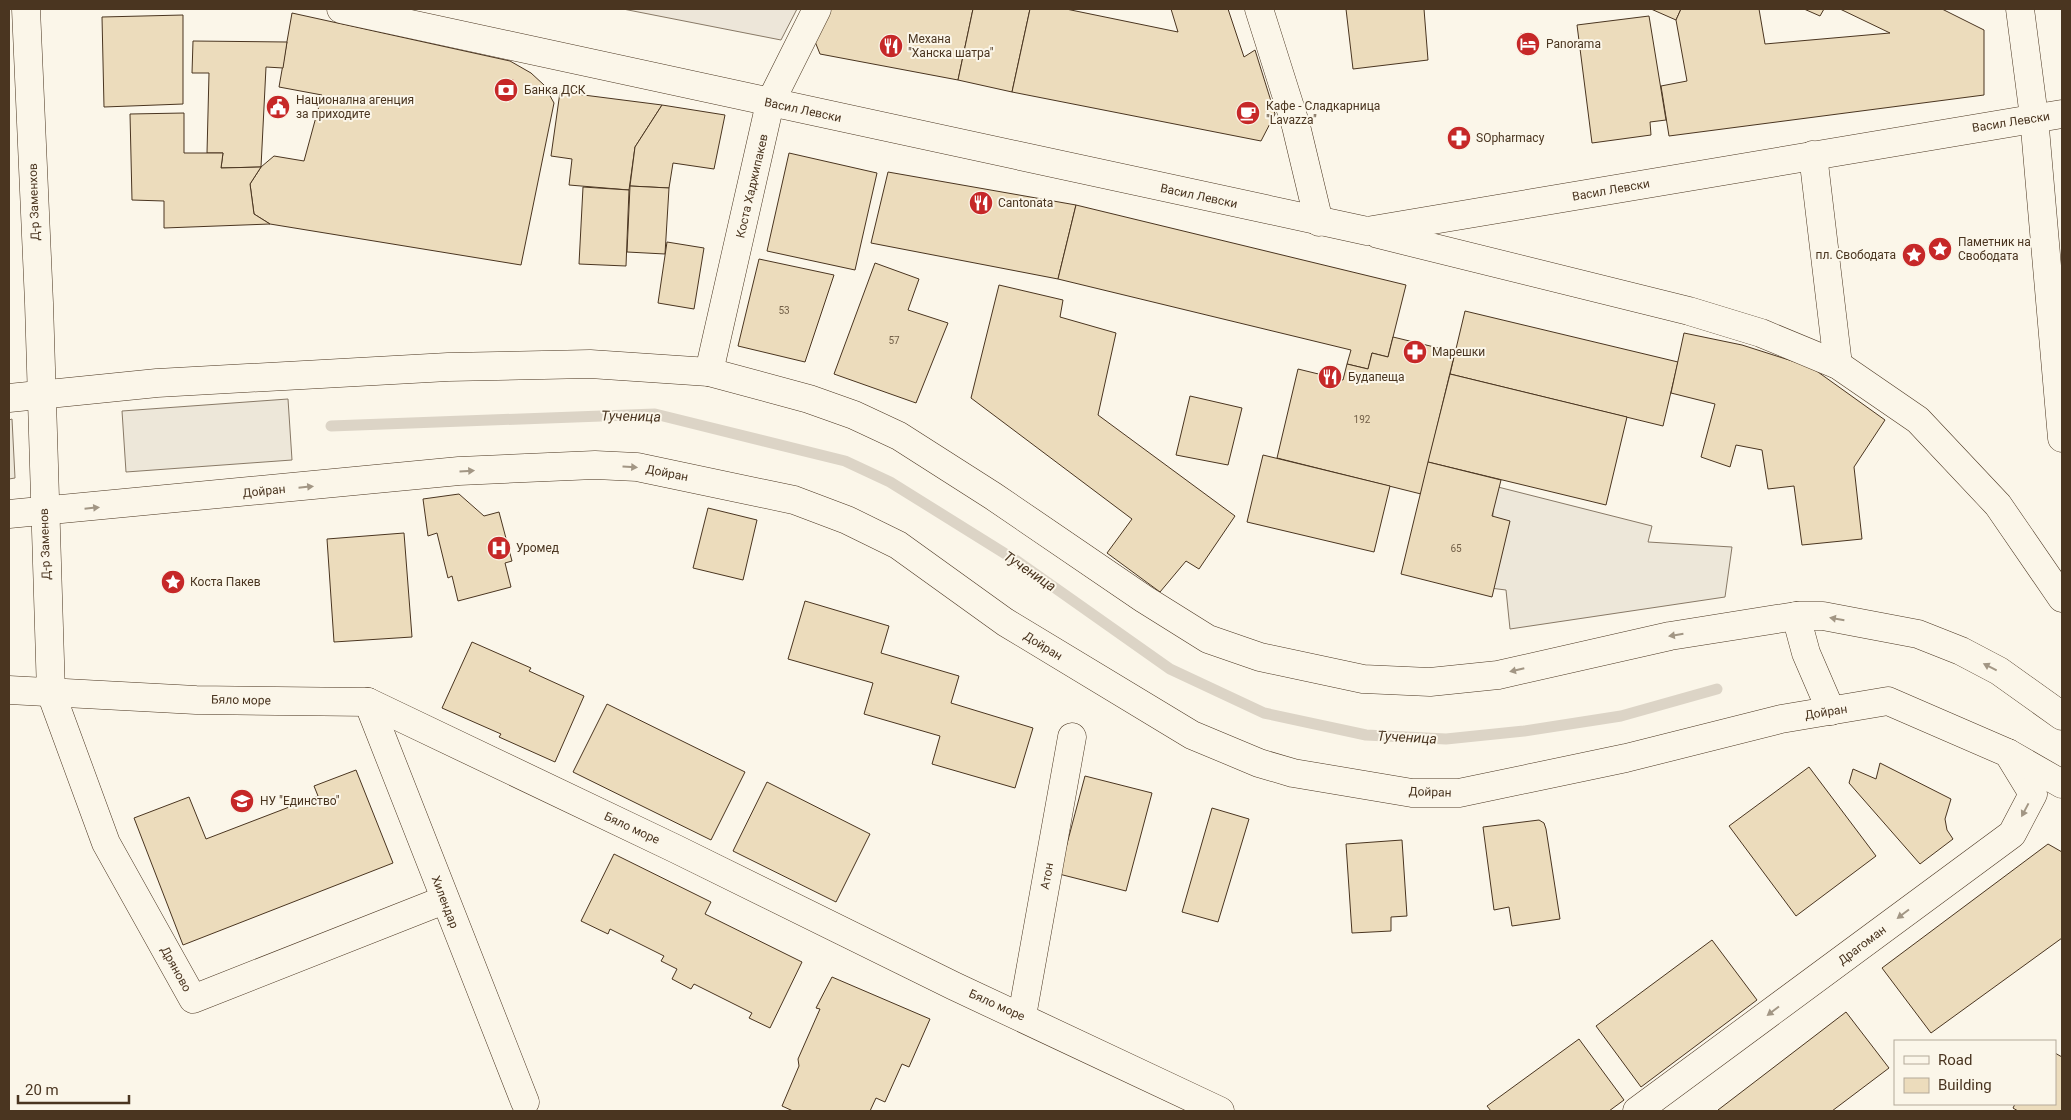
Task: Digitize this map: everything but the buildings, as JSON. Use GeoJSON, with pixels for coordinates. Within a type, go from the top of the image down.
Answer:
{"type":"FeatureCollection","features":[{"type":"Feature","properties":{"kind":"street","name":"Д-р Заменхов"},"geometry":{"type":"LineString","coordinates":[[26,9],[39,303],[40,395]]}},
{"type":"Feature","properties":{"kind":"street","name":"Васил Левски"},"geometry":{"type":"LineString","coordinates":[[341,9],[1367,232],[2034,117],[2062,114]]}},
{"type":"Feature","properties":{"kind":"street","name":"Коста Хаджипакев"},"geometry":{"type":"LineString","coordinates":[[709,372],[770,103],[817,9]]}},
{"type":"Feature","properties":{"kind":"street"},"geometry":{"type":"LineString","coordinates":[[1259,9],[1296,126],[1319,222]]}},
{"type":"Feature","properties":{"kind":"street"},"geometry":{"type":"LineString","coordinates":[[2020,9],[2034,117],[2062,438]]}},
{"type":"Feature","properties":{"kind":"street"},"geometry":{"type":"LineString","coordinates":[[1813,155],[1838,365]]}},
{"type":"Feature","properties":{"kind":"street"},"geometry":{"type":"LineString","coordinates":[[1367,232],[1689,311],[1761,333],[1838,365],[1918,420],[1998,505],[2062,598]]}},
{"type":"Feature","properties":{"kind":"street"},"geometry":{"type":"LineString","coordinates":[[9,398],[157,383],[448,367],[590,364],[709,372],[809,399],[899,436],[993,496],[1144,600],[1208,638],[1260,657],[1363,679],[1430,682],[1498,675],[1670,636],[1796,616],[1823,616],[1918,634],[1999,671],[2062,716]]}},
{"type":"Feature","properties":{"kind":"street","name":"Д-р Заменов"},"geometry":{"type":"LineString","coordinates":[[40,395],[50,693]]}},
{"type":"Feature","properties":{"kind":"street","name":"Дойран"},"geometry":{"type":"LineString","coordinates":[[9,514],[459,471],[595,465],[637,467],[794,500],[847,520],[898,545],[1005,622],[1192,735],[1259,763],[1285,770],[1412,793],[1460,793],[1626,758],[1781,719],[1888,701],[2008,753],[2062,784]]}},
{"type":"Feature","properties":{"kind":"street"},"geometry":{"type":"LineString","coordinates":[[1796,616],[1806,653],[1831,711]]}},
{"type":"Feature","properties":{"kind":"street","name":"Бяло море"},"geometry":{"type":"LineString","coordinates":[[9,690],[196,700],[368,702],[668,845],[954,986],[1022,1016],[1220,1111]]}},
{"type":"Feature","properties":{"kind":"street","name":"Дряново"},"geometry":{"type":"LineString","coordinates":[[50,693],[106,843],[193,999],[444,900]]}},
{"type":"Feature","properties":{"kind":"street","name":"Хилендар"},"geometry":{"type":"LineString","coordinates":[[368,702],[444,900],[525,1102]]}},
{"type":"Feature","properties":{"kind":"street","name":"Атон"},"geometry":{"type":"LineString","coordinates":[[1022,1016],[1072,737]]}},
{"type":"Feature","properties":{"kind":"street","name":"Драгоман"},"geometry":{"type":"LineString","coordinates":[[1637,1111],[2012,834],[2033,794],[2008,753]]}},
{"type":"Feature","properties":{"kind":"shaded area"},"geometry":{"type":"Polygon","coordinates":[[[623,9],[797,9],[781,40],[623,9]]]}},
{"type":"Feature","properties":{"kind":"shaded area"},"geometry":{"type":"Polygon","coordinates":[[[288,399],[292,460],[126,472],[122,411],[288,399]]]}},
{"type":"Feature","properties":{"kind":"shaded area"},"geometry":{"type":"Polygon","coordinates":[[[12,419],[15,478],[9,479],[9,420],[12,419]]]}},
{"type":"Feature","properties":{"kind":"shaded area"},"geometry":{"type":"Polygon","coordinates":[[[1494,486],[1652,526],[1648,542],[1732,547],[1725,597],[1510,629],[1506,590],[1490,588],[1494,486]]]}},
{"type":"Feature","properties":{"kind":"waterway","name":"Тученица"},"geometry":{"type":"LineString","coordinates":[[331,426],[655,414],[845,461],[890,482],[1017,561],[1170,669],[1264,713],[1366,735],[1446,739],[1524,731],[1621,716],[1717,689]]}},
{"type":"Feature","properties":{"kind":"place","name":"Panorama"},"geometry":{"type":"Point","coordinates":[1528,44]}},
{"type":"Feature","properties":{"kind":"place","name":"Механа \"Ханска шатра\""},"geometry":{"type":"Point","coordinates":[891,46]}},
{"type":"Feature","properties":{"kind":"place","name":"Банка ДСК"},"geometry":{"type":"Point","coordinates":[506,90]}},
{"type":"Feature","properties":{"kind":"place","name":"Национална агенция за приходите"},"geometry":{"type":"Point","coordinates":[278,107]}},
{"type":"Feature","properties":{"kind":"place","name":"Кафе - Сладкарница \"Lavazza\""},"geometry":{"type":"Point","coordinates":[1248,113]}},
{"type":"Feature","properties":{"kind":"place","name":"SOpharmacy"},"geometry":{"type":"Point","coordinates":[1459,138]}},
{"type":"Feature","properties":{"kind":"place","name":"Cantonata"},"geometry":{"type":"Point","coordinates":[981,203]}},
{"type":"Feature","properties":{"kind":"place","name":"Паметник на Свободата"},"geometry":{"type":"Point","coordinates":[1940,249]}},
{"type":"Feature","properties":{"kind":"place","name":"пл. Свободата"},"geometry":{"type":"Point","coordinates":[1914,255]}},
{"type":"Feature","properties":{"kind":"place","name":"Марешки"},"geometry":{"type":"Point","coordinates":[1415,352]}},
{"type":"Feature","properties":{"kind":"place","name":"Будапеща"},"geometry":{"type":"Point","coordinates":[1330,377]}},
{"type":"Feature","properties":{"kind":"place","name":"Уромед"},"geometry":{"type":"Point","coordinates":[499,548]}},
{"type":"Feature","properties":{"kind":"place","name":"Коста Пакев"},"geometry":{"type":"Point","coordinates":[173,582]}},
{"type":"Feature","properties":{"kind":"place","name":"НУ \"Единство\""},"geometry":{"type":"Point","coordinates":[242,801]}}]}
